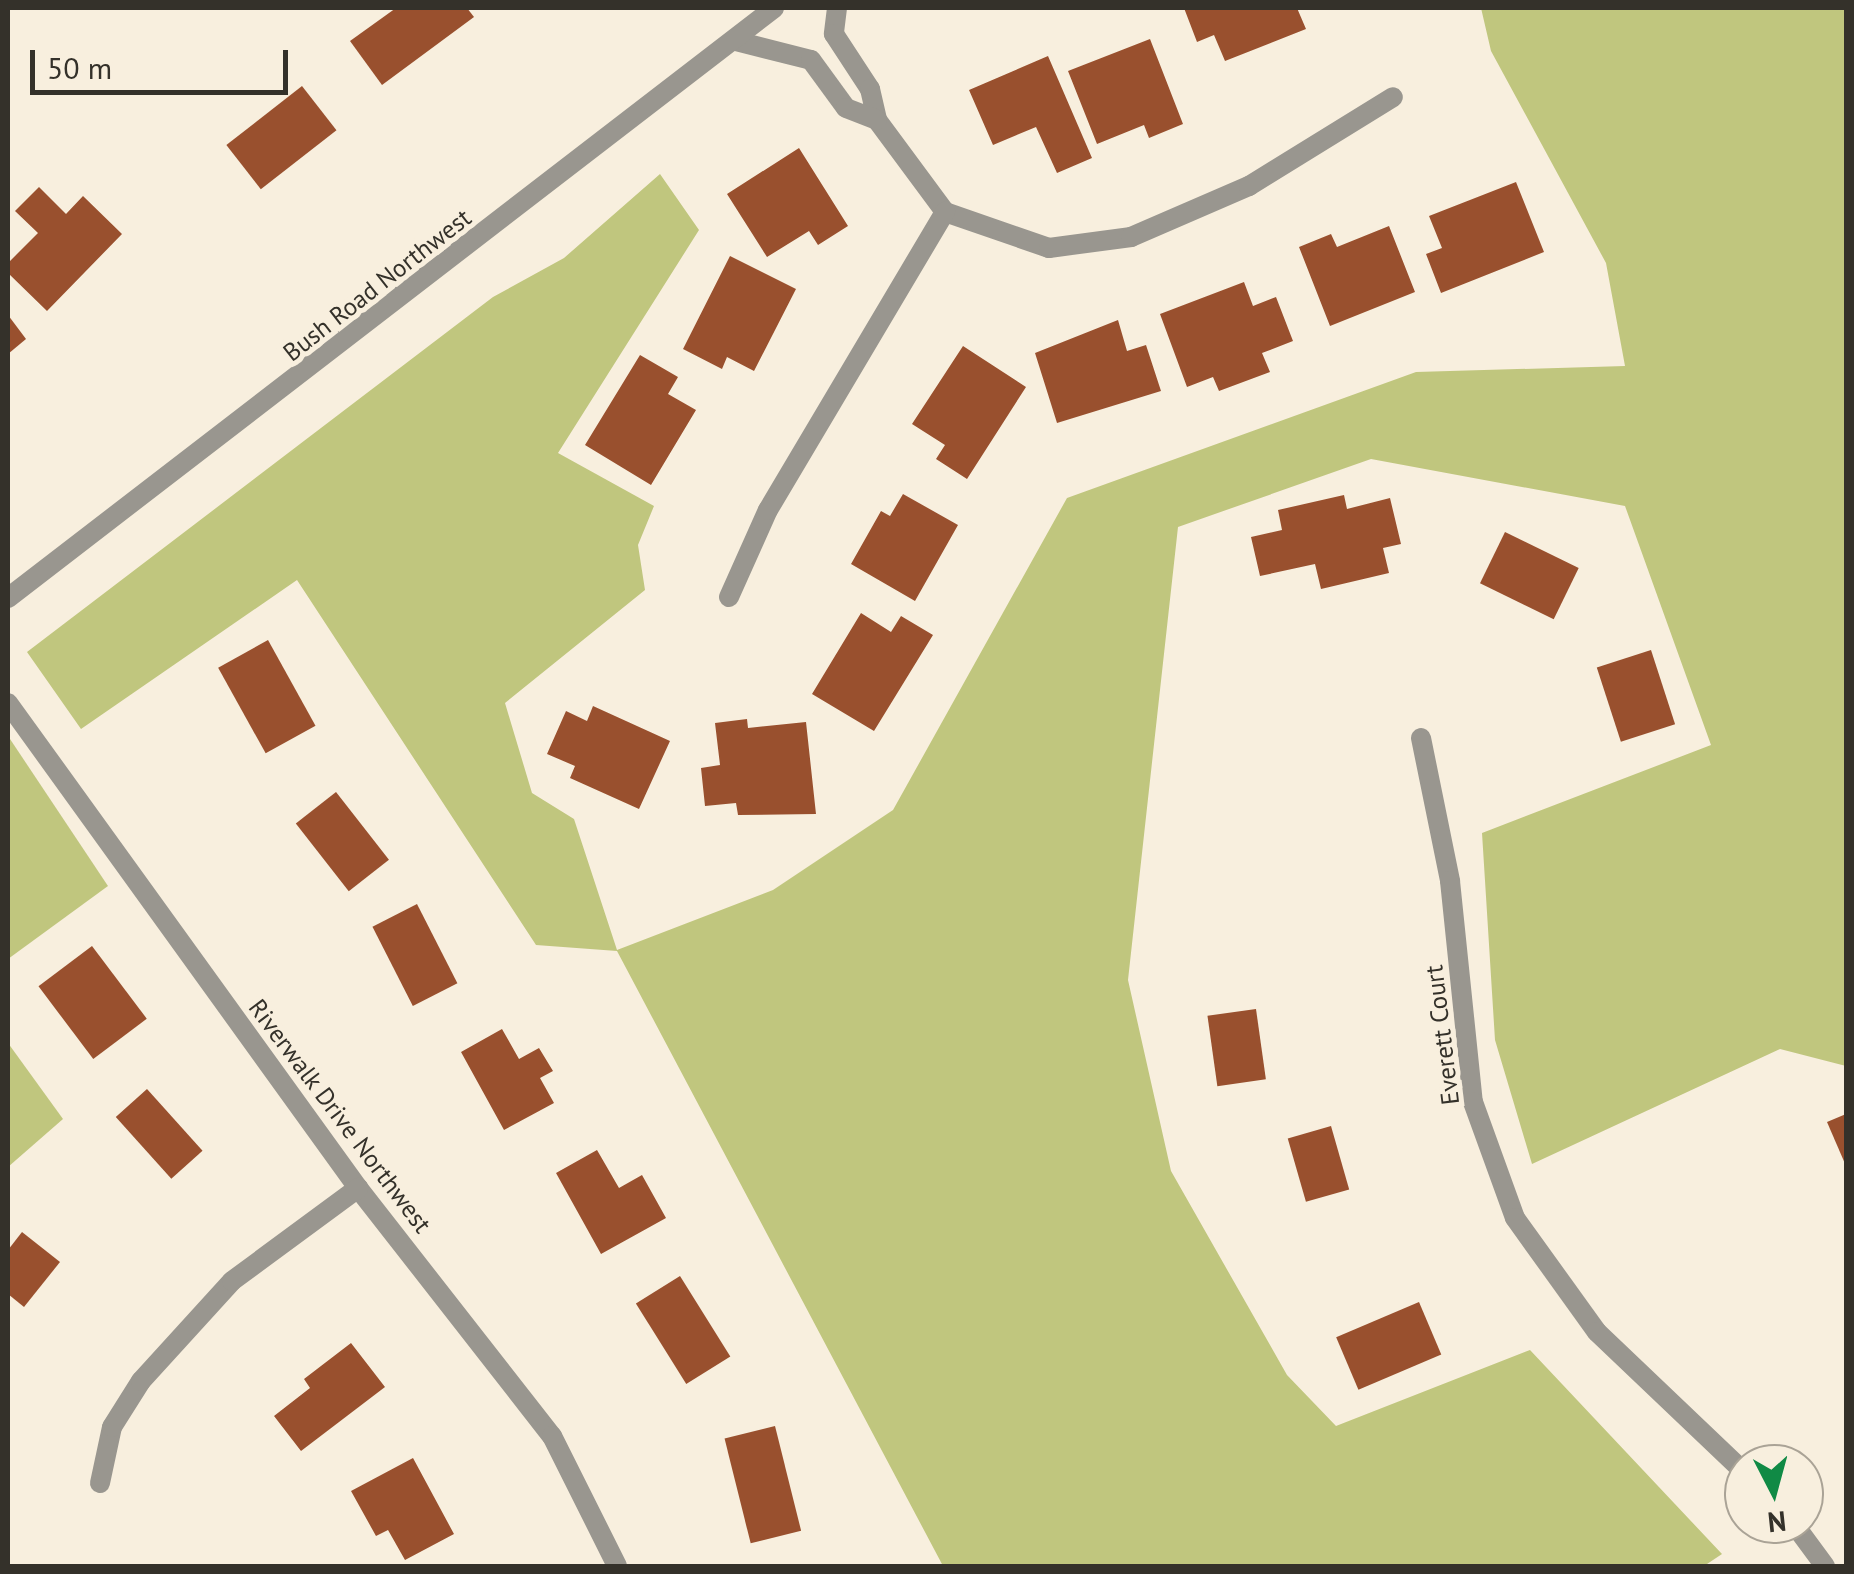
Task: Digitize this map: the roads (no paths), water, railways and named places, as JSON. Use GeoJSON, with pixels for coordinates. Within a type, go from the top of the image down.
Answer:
{"type":"FeatureCollection","features":[{"type":"Feature","properties":{"kind":"street","name":"Bush Road Northwest"},"geometry":{"type":"LineString","coordinates":[[8,598],[774,8]]}},
{"type":"Feature","properties":{"kind":"street"},"geometry":{"type":"LineString","coordinates":[[837,8],[834,34],[870,89],[877,120],[945,212],[1049,248],[1130,237],[1249,186],[1394,97]]}},
{"type":"Feature","properties":{"kind":"street"},"geometry":{"type":"LineString","coordinates":[[736,41],[812,60],[846,108],[877,120]]}},
{"type":"Feature","properties":{"kind":"street"},"geometry":{"type":"LineString","coordinates":[[730,597],[768,510],[945,212]]}},
{"type":"Feature","properties":{"kind":"street","name":"Riverwalk Drive Northwest"},"geometry":{"type":"LineString","coordinates":[[8,703],[358,1188],[552,1436],[618,1566]]}},
{"type":"Feature","properties":{"kind":"street","name":"Everett Court"},"geometry":{"type":"LineString","coordinates":[[1421,738],[1450,881],[1473,1102],[1514,1218],[1597,1332],[1724,1453]]}},
{"type":"Feature","properties":{"kind":"street"},"geometry":{"type":"LineString","coordinates":[[100,1483],[112,1428],[141,1381],[232,1281],[358,1188]]}},
{"type":"Feature","properties":{"kind":"street"},"geometry":{"type":"LineString","coordinates":[[1809,1544],[1825,1566]]}}]}
